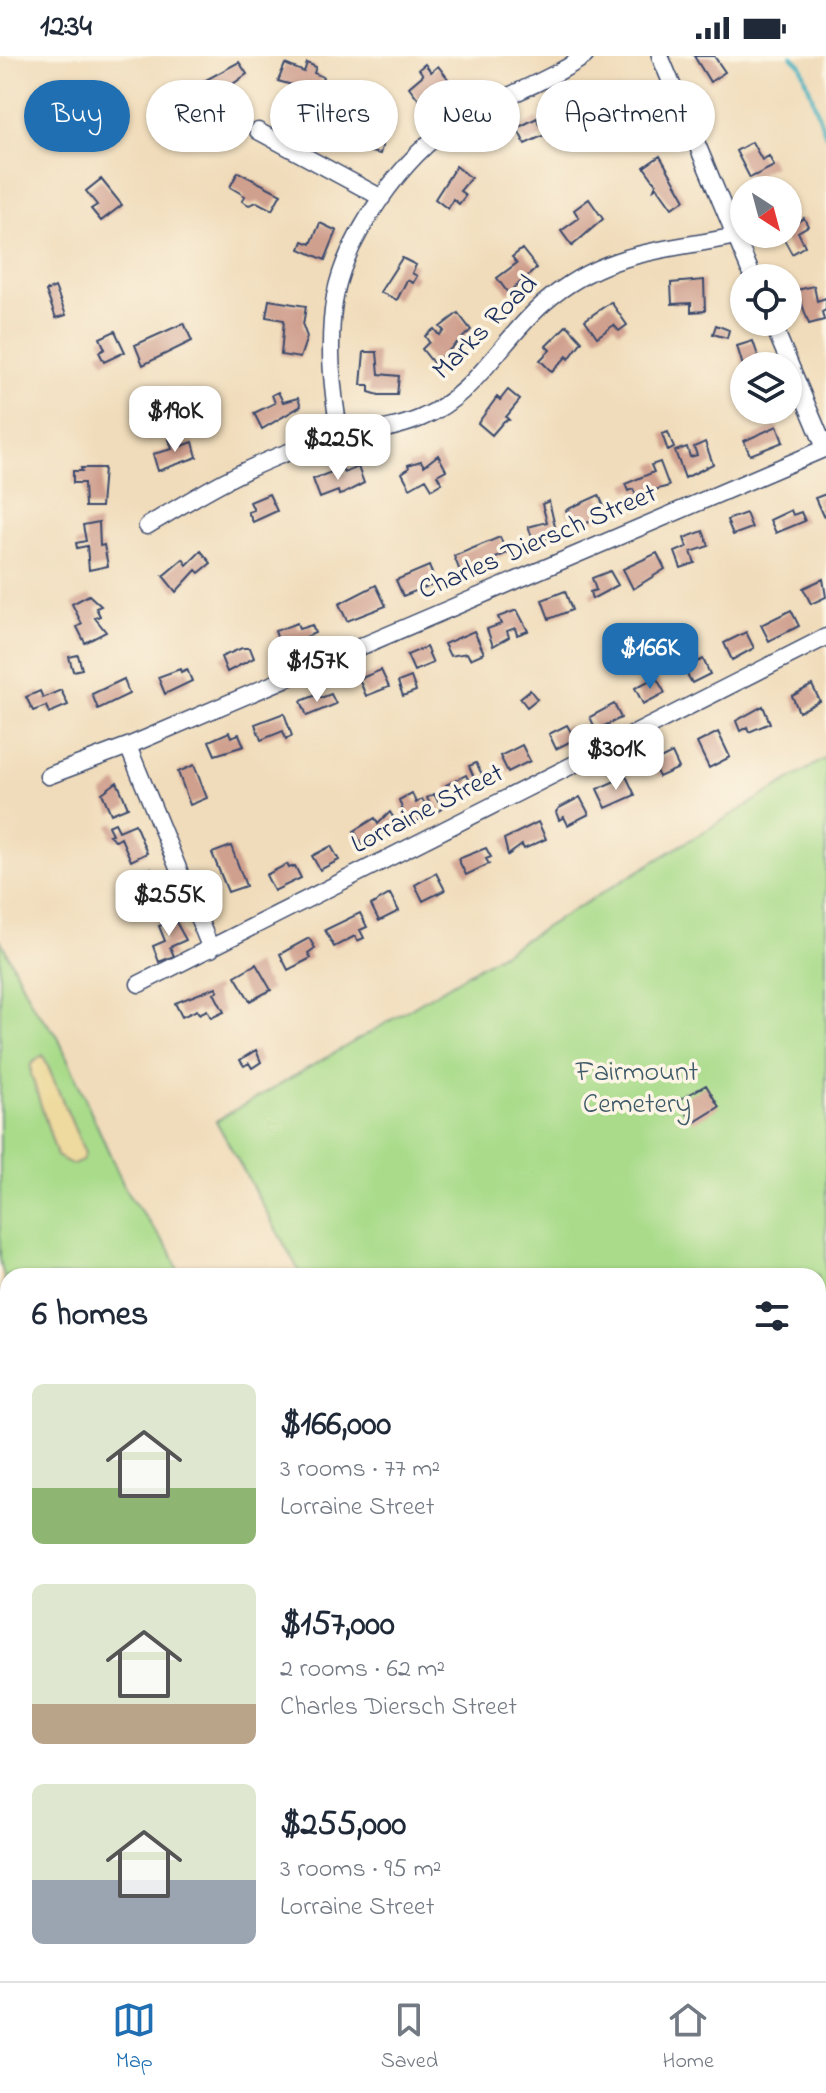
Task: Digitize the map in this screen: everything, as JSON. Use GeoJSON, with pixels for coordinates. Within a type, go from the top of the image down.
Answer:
{"type":"FeatureCollection","features":[{"type":"Feature","properties":{"kind":"street"},"geometry":{"type":"LineString","coordinates":[[340,436],[331,368],[336,294],[352,249],[382,198],[425,148],[452,125],[585,56]]}},
{"type":"Feature","properties":{"kind":"street"},"geometry":{"type":"LineString","coordinates":[[660,56],[730,222]]}},
{"type":"Feature","properties":{"kind":"street"},"geometry":{"type":"LineString","coordinates":[[258,131],[382,198]]}},
{"type":"Feature","properties":{"kind":"street","name":"Marks Road"},"geometry":{"type":"LineString","coordinates":[[147,526],[263,462],[340,436],[422,418],[476,382],[523,323],[545,302],[602,266],[639,252],[730,237]]}},
{"type":"Feature","properties":{"kind":"street"},"geometry":{"type":"LineString","coordinates":[[778,336],[826,448]]}},
{"type":"Feature","properties":{"kind":"street","name":"Charles Diersch Street"},"geometry":{"type":"LineString","coordinates":[[48,776],[128,746],[826,448]]}},
{"type":"Feature","properties":{"kind":"street","name":"Lorraine Street"},"geometry":{"type":"LineString","coordinates":[[139,984],[826,637]]}},
{"type":"Feature","properties":{"kind":"street"},"geometry":{"type":"LineString","coordinates":[[128,746],[211,949]]}},
{"type":"Feature","properties":{"kind":"green space","name":"Fairmount Cemetery"},"geometry":{"type":"Polygon","coordinates":[[[826,758],[826,1268],[298,1268],[216,1121],[381,1026],[826,758]]]}},
{"type":"Feature","properties":{"kind":"green space"},"geometry":{"type":"Polygon","coordinates":[[[0,939],[34,1008],[57,1035],[127,1193],[170,1250],[177,1268],[2,1268],[0,939]]]}},
{"type":"Feature","properties":{"kind":"sand"},"geometry":{"type":"Polygon","coordinates":[[[43,1055],[85,1153],[82,1161],[73,1165],[57,1156],[31,1074],[31,1064],[43,1055]]]}},
{"type":"Feature","properties":{"kind":"building"},"geometry":{"type":"Polygon","coordinates":[[[694,56],[714,56],[725,72],[709,80],[694,56]]]}},
{"type":"Feature","properties":{"kind":"building"},"geometry":{"type":"Polygon","coordinates":[[[239,62],[247,74],[238,80],[206,80],[239,62]]]}},
{"type":"Feature","properties":{"kind":"building"},"geometry":{"type":"Polygon","coordinates":[[[307,63],[316,67],[314,73],[323,77],[322,80],[278,80],[285,64],[304,72],[307,63]]]}},
{"type":"Feature","properties":{"kind":"building"},"geometry":{"type":"Polygon","coordinates":[[[425,64],[431,72],[438,66],[449,80],[417,80],[423,75],[419,69],[425,64]]]}},
{"type":"Feature","properties":{"kind":"building"},"geometry":{"type":"Polygon","coordinates":[[[536,118],[536,139],[525,144],[520,126],[536,118]]]}},
{"type":"Feature","properties":{"kind":"building"},"geometry":{"type":"Polygon","coordinates":[[[752,142],[762,160],[769,156],[774,166],[749,176],[736,151],[752,142]]]}},
{"type":"Feature","properties":{"kind":"building"},"geometry":{"type":"Polygon","coordinates":[[[660,156],[685,200],[672,208],[657,187],[654,189],[656,184],[644,167],[660,156]]]}},
{"type":"Feature","properties":{"kind":"building"},"geometry":{"type":"Polygon","coordinates":[[[456,166],[471,178],[460,191],[466,195],[459,204],[453,199],[448,209],[435,199],[456,166]]]}},
{"type":"Feature","properties":{"kind":"building"},"geometry":{"type":"Polygon","coordinates":[[[238,172],[281,194],[272,210],[257,202],[249,205],[242,201],[245,196],[230,187],[238,172]]]}},
{"type":"Feature","properties":{"kind":"building"},"geometry":{"type":"Polygon","coordinates":[[[101,179],[122,205],[101,221],[91,209],[97,205],[86,191],[101,179]]]}},
{"type":"Feature","properties":{"kind":"building"},"geometry":{"type":"Polygon","coordinates":[[[589,199],[603,219],[572,246],[561,231],[579,218],[574,210],[589,199]]]}},
{"type":"Feature","properties":{"kind":"building"},"geometry":{"type":"Polygon","coordinates":[[[804,218],[808,226],[802,230],[802,219],[804,218]]]}},
{"type":"Feature","properties":{"kind":"building"},"geometry":{"type":"Polygon","coordinates":[[[320,223],[337,231],[325,260],[300,249],[303,241],[311,244],[320,223]]]}},
{"type":"Feature","properties":{"kind":"building"},"geometry":{"type":"Polygon","coordinates":[[[522,249],[537,268],[508,293],[497,278],[517,263],[512,257],[522,249]]]}},
{"type":"Feature","properties":{"kind":"building"},"geometry":{"type":"Polygon","coordinates":[[[402,258],[416,265],[412,273],[417,276],[413,283],[407,280],[397,300],[380,292],[402,258]]]}},
{"type":"Feature","properties":{"kind":"building"},"geometry":{"type":"Polygon","coordinates":[[[704,280],[705,311],[691,312],[691,303],[672,304],[671,283],[704,280]]]}},
{"type":"Feature","properties":{"kind":"building"},"geometry":{"type":"Polygon","coordinates":[[[814,286],[817,301],[826,298],[826,310],[822,312],[824,320],[809,324],[802,304],[802,289],[814,286]]]}},
{"type":"Feature","properties":{"kind":"building"},"geometry":{"type":"Polygon","coordinates":[[[55,287],[66,315],[56,318],[46,291],[55,287]]]}},
{"type":"Feature","properties":{"kind":"building"},"geometry":{"type":"Polygon","coordinates":[[[269,300],[306,306],[303,326],[307,337],[300,358],[281,355],[284,320],[266,317],[269,300]]]}},
{"type":"Feature","properties":{"kind":"building"},"geometry":{"type":"Polygon","coordinates":[[[611,302],[627,325],[619,331],[614,325],[597,337],[585,320],[611,302]]]}},
{"type":"Feature","properties":{"kind":"building"},"geometry":{"type":"Polygon","coordinates":[[[458,313],[471,330],[434,364],[422,349],[429,342],[425,336],[434,329],[439,335],[444,331],[440,327],[458,313]]]}},
{"type":"Feature","properties":{"kind":"building"},"geometry":{"type":"Polygon","coordinates":[[[184,323],[192,341],[143,365],[135,345],[184,323]]]}},
{"type":"Feature","properties":{"kind":"building"},"geometry":{"type":"Polygon","coordinates":[[[567,325],[582,341],[569,359],[567,356],[552,372],[540,360],[550,350],[546,346],[567,325]]]}},
{"type":"Feature","properties":{"kind":"building"},"geometry":{"type":"Polygon","coordinates":[[[716,325],[729,330],[727,338],[713,334],[716,325]]]}},
{"type":"Feature","properties":{"kind":"building"},"geometry":{"type":"Polygon","coordinates":[[[115,331],[125,352],[104,362],[99,352],[105,349],[100,338],[115,331]]]}},
{"type":"Feature","properties":{"kind":"building"},"geometry":{"type":"Polygon","coordinates":[[[753,341],[757,352],[739,352],[737,346],[753,341]]]}},
{"type":"Feature","properties":{"kind":"building"},"geometry":{"type":"Polygon","coordinates":[[[364,352],[377,352],[379,374],[399,376],[397,395],[379,395],[369,392],[369,385],[361,385],[364,352]]]}},
{"type":"Feature","properties":{"kind":"building"},"geometry":{"type":"Polygon","coordinates":[[[508,390],[520,400],[506,417],[509,420],[504,421],[492,435],[478,423],[497,397],[500,400],[508,390]]]}},
{"type":"Feature","properties":{"kind":"building"},"geometry":{"type":"Polygon","coordinates":[[[278,392],[283,402],[298,398],[301,406],[262,429],[254,413],[275,403],[272,395],[278,392]]]}},
{"type":"Feature","properties":{"kind":"building"},"geometry":{"type":"Polygon","coordinates":[[[777,426],[783,442],[750,455],[744,441],[777,426]]]}},
{"type":"Feature","properties":{"kind":"building"},"geometry":{"type":"Polygon","coordinates":[[[668,432],[674,448],[668,451],[662,434],[668,432]]]}},
{"type":"Feature","properties":{"kind":"building"},"geometry":{"type":"Polygon","coordinates":[[[178,433],[182,446],[193,442],[197,457],[158,471],[153,454],[172,449],[168,436],[178,433]]]}},
{"type":"Feature","properties":{"kind":"building"},"geometry":{"type":"Polygon","coordinates":[[[705,442],[713,464],[685,478],[675,451],[687,447],[690,457],[697,455],[694,447],[705,442]]]}},
{"type":"Feature","properties":{"kind":"building"},"geometry":{"type":"Polygon","coordinates":[[[438,455],[446,470],[437,475],[442,483],[432,489],[426,479],[410,488],[402,473],[409,468],[408,465],[421,461],[424,466],[438,455]]]}},
{"type":"Feature","properties":{"kind":"building"},"geometry":{"type":"Polygon","coordinates":[[[660,462],[669,486],[636,495],[633,489],[628,491],[625,484],[654,472],[651,465],[660,462]]]}},
{"type":"Feature","properties":{"kind":"building"},"geometry":{"type":"Polygon","coordinates":[[[358,467],[364,483],[343,494],[339,495],[338,491],[320,498],[313,479],[342,468],[344,473],[358,467]]]}},
{"type":"Feature","properties":{"kind":"building"},"geometry":{"type":"Polygon","coordinates":[[[81,468],[104,468],[101,507],[85,507],[84,483],[73,483],[73,471],[82,471],[81,468]]]}},
{"type":"Feature","properties":{"kind":"building"},"geometry":{"type":"Polygon","coordinates":[[[269,494],[277,511],[253,522],[248,512],[254,510],[250,502],[269,494]]]}},
{"type":"Feature","properties":{"kind":"building"},"geometry":{"type":"Polygon","coordinates":[[[826,494],[826,514],[823,516],[815,498],[826,494]]]}},
{"type":"Feature","properties":{"kind":"building"},"geometry":{"type":"Polygon","coordinates":[[[599,495],[608,516],[574,527],[566,510],[599,495]]]}},
{"type":"Feature","properties":{"kind":"building"},"geometry":{"type":"Polygon","coordinates":[[[549,501],[557,535],[535,544],[528,527],[547,522],[542,504],[549,501]]]}},
{"type":"Feature","properties":{"kind":"building"},"geometry":{"type":"Polygon","coordinates":[[[791,510],[793,515],[801,512],[805,521],[776,533],[770,520],[791,510]]]}},
{"type":"Feature","properties":{"kind":"building"},"geometry":{"type":"Polygon","coordinates":[[[746,513],[752,528],[733,535],[727,520],[746,513]]]}},
{"type":"Feature","properties":{"kind":"building"},"geometry":{"type":"Polygon","coordinates":[[[99,522],[100,546],[104,545],[108,566],[89,570],[87,546],[77,548],[76,543],[86,541],[83,525],[99,522]]]}},
{"type":"Feature","properties":{"kind":"building"},"geometry":{"type":"Polygon","coordinates":[[[703,531],[709,546],[691,552],[695,563],[681,568],[675,552],[687,547],[684,538],[703,531]]]}},
{"type":"Feature","properties":{"kind":"building"},"geometry":{"type":"Polygon","coordinates":[[[500,537],[507,553],[461,574],[454,556],[500,537]]]}},
{"type":"Feature","properties":{"kind":"building"},"geometry":{"type":"Polygon","coordinates":[[[201,551],[211,563],[199,573],[196,570],[176,592],[163,576],[183,559],[187,565],[201,551]]]}},
{"type":"Feature","properties":{"kind":"building"},"geometry":{"type":"Polygon","coordinates":[[[657,553],[665,569],[633,589],[623,569],[657,553]]]}},
{"type":"Feature","properties":{"kind":"building"},"geometry":{"type":"Polygon","coordinates":[[[429,566],[436,583],[403,596],[396,580],[429,566]]]}},
{"type":"Feature","properties":{"kind":"building"},"geometry":{"type":"Polygon","coordinates":[[[610,571],[618,585],[592,599],[590,592],[596,590],[592,578],[610,571]]]}},
{"type":"Feature","properties":{"kind":"building"},"geometry":{"type":"Polygon","coordinates":[[[823,579],[826,597],[811,604],[803,588],[823,579]]]}},
{"type":"Feature","properties":{"kind":"building"},"geometry":{"type":"Polygon","coordinates":[[[376,585],[386,606],[347,621],[339,604],[376,585]]]}},
{"type":"Feature","properties":{"kind":"building"},"geometry":{"type":"Polygon","coordinates":[[[565,591],[572,610],[549,619],[542,600],[565,591]]]}},
{"type":"Feature","properties":{"kind":"building"},"geometry":{"type":"Polygon","coordinates":[[[89,595],[101,606],[96,608],[100,616],[95,618],[106,632],[85,643],[77,627],[82,624],[72,604],[89,595]]]}},
{"type":"Feature","properties":{"kind":"building"},"geometry":{"type":"Polygon","coordinates":[[[517,610],[528,631],[517,635],[515,628],[507,631],[509,637],[493,646],[487,629],[501,624],[498,617],[517,610]]]}},
{"type":"Feature","properties":{"kind":"building"},"geometry":{"type":"Polygon","coordinates":[[[791,610],[799,626],[769,641],[761,625],[791,610]]]}},
{"type":"Feature","properties":{"kind":"building"},"geometry":{"type":"Polygon","coordinates":[[[297,623],[299,629],[312,625],[315,633],[281,648],[275,631],[297,623]]]}},
{"type":"Feature","properties":{"kind":"building"},"geometry":{"type":"Polygon","coordinates":[[[474,631],[484,653],[470,659],[467,653],[450,656],[444,644],[474,631]]]}},
{"type":"Feature","properties":{"kind":"building"},"geometry":{"type":"Polygon","coordinates":[[[746,632],[754,648],[732,660],[724,643],[746,632]]]}},
{"type":"Feature","properties":{"kind":"building"},"geometry":{"type":"Polygon","coordinates":[[[426,647],[433,663],[414,671],[407,655],[426,647]]]}},
{"type":"Feature","properties":{"kind":"building"},"geometry":{"type":"Polygon","coordinates":[[[250,648],[254,658],[227,672],[221,657],[250,648]]]}},
{"type":"Feature","properties":{"kind":"building"},"geometry":{"type":"Polygon","coordinates":[[[672,649],[678,663],[666,668],[660,655],[672,649]]]}},
{"type":"Feature","properties":{"kind":"building"},"geometry":{"type":"Polygon","coordinates":[[[78,655],[82,669],[73,671],[69,657],[78,655]]]}},
{"type":"Feature","properties":{"kind":"building"},"geometry":{"type":"Polygon","coordinates":[[[703,659],[710,674],[692,683],[684,669],[703,659]]]}},
{"type":"Feature","properties":{"kind":"building"},"geometry":{"type":"Polygon","coordinates":[[[180,669],[181,672],[187,669],[192,681],[165,694],[158,677],[180,669]]]}},
{"type":"Feature","properties":{"kind":"building"},"geometry":{"type":"Polygon","coordinates":[[[381,670],[389,687],[366,696],[359,679],[381,670]]]}},
{"type":"Feature","properties":{"kind":"building"},"geometry":{"type":"Polygon","coordinates":[[[411,677],[416,691],[403,696],[398,682],[411,677]]]}},
{"type":"Feature","properties":{"kind":"building"},"geometry":{"type":"Polygon","coordinates":[[[656,677],[665,693],[643,704],[635,688],[656,677]]]}},
{"type":"Feature","properties":{"kind":"building"},"geometry":{"type":"Polygon","coordinates":[[[124,679],[129,694],[98,709],[92,694],[124,679]]]}},
{"type":"Feature","properties":{"kind":"building"},"geometry":{"type":"Polygon","coordinates":[[[812,685],[820,701],[799,712],[792,696],[812,685]]]}},
{"type":"Feature","properties":{"kind":"building"},"geometry":{"type":"Polygon","coordinates":[[[61,690],[68,705],[49,713],[46,706],[33,711],[26,697],[40,691],[43,698],[61,690]]]}},
{"type":"Feature","properties":{"kind":"building"},"geometry":{"type":"Polygon","coordinates":[[[530,690],[537,699],[527,707],[520,698],[530,690]]]}},
{"type":"Feature","properties":{"kind":"building"},"geometry":{"type":"Polygon","coordinates":[[[319,694],[321,698],[331,694],[336,704],[307,716],[301,701],[319,694]]]}},
{"type":"Feature","properties":{"kind":"building"},"geometry":{"type":"Polygon","coordinates":[[[614,704],[621,718],[596,730],[590,717],[614,704]]]}},
{"type":"Feature","properties":{"kind":"building"},"geometry":{"type":"Polygon","coordinates":[[[763,706],[770,723],[749,732],[747,727],[740,731],[736,721],[763,706]]]}},
{"type":"Feature","properties":{"kind":"building"},"geometry":{"type":"Polygon","coordinates":[[[284,713],[292,736],[286,739],[283,731],[261,740],[255,724],[284,713]]]}},
{"type":"Feature","properties":{"kind":"building"},"geometry":{"type":"Polygon","coordinates":[[[567,725],[575,739],[556,749],[549,734],[567,725]]]}},
{"type":"Feature","properties":{"kind":"building"},"geometry":{"type":"Polygon","coordinates":[[[229,732],[231,737],[239,734],[244,746],[215,755],[209,741],[229,732]]]}},
{"type":"Feature","properties":{"kind":"building"},"geometry":{"type":"Polygon","coordinates":[[[718,732],[730,757],[709,768],[697,743],[718,732]]]}},
{"type":"Feature","properties":{"kind":"building"},"geometry":{"type":"Polygon","coordinates":[[[522,745],[530,761],[508,772],[500,756],[522,745]]]}},
{"type":"Feature","properties":{"kind":"building"},"geometry":{"type":"Polygon","coordinates":[[[672,753],[679,768],[659,777],[652,763],[672,753]]]}},
{"type":"Feature","properties":{"kind":"building"},"geometry":{"type":"Polygon","coordinates":[[[476,763],[483,776],[475,780],[469,766],[476,763]]]}},
{"type":"Feature","properties":{"kind":"building"},"geometry":{"type":"Polygon","coordinates":[[[194,765],[207,798],[190,805],[178,772],[194,765]]]}},
{"type":"Feature","properties":{"kind":"building"},"geometry":{"type":"Polygon","coordinates":[[[466,775],[473,789],[454,800],[446,785],[466,775]]]}},
{"type":"Feature","properties":{"kind":"building"},"geometry":{"type":"Polygon","coordinates":[[[626,776],[635,795],[606,808],[597,789],[626,776]]]}},
{"type":"Feature","properties":{"kind":"building"},"geometry":{"type":"Polygon","coordinates":[[[117,782],[128,807],[111,814],[102,793],[117,782]]]}},
{"type":"Feature","properties":{"kind":"building"},"geometry":{"type":"Polygon","coordinates":[[[412,793],[416,803],[422,799],[425,804],[429,802],[427,798],[434,794],[442,809],[408,825],[399,800],[412,793]]]}},
{"type":"Feature","properties":{"kind":"building"},"geometry":{"type":"Polygon","coordinates":[[[580,797],[589,814],[568,825],[564,817],[559,820],[556,812],[559,808],[580,797]]]}},
{"type":"Feature","properties":{"kind":"building"},"geometry":{"type":"Polygon","coordinates":[[[390,812],[398,825],[363,846],[354,831],[375,818],[378,824],[390,812]]]}},
{"type":"Feature","properties":{"kind":"building"},"geometry":{"type":"Polygon","coordinates":[[[538,822],[546,839],[524,849],[522,845],[508,855],[504,839],[538,822]]]}},
{"type":"Feature","properties":{"kind":"building"},"geometry":{"type":"Polygon","coordinates":[[[115,823],[119,831],[135,824],[147,853],[131,861],[121,838],[116,841],[109,835],[112,834],[108,826],[115,823]]]}},
{"type":"Feature","properties":{"kind":"building"},"geometry":{"type":"Polygon","coordinates":[[[231,846],[246,886],[228,892],[212,853],[231,846]]]}},
{"type":"Feature","properties":{"kind":"building"},"geometry":{"type":"Polygon","coordinates":[[[331,846],[339,860],[320,870],[312,856],[331,846]]]}},
{"type":"Feature","properties":{"kind":"building"},"geometry":{"type":"Polygon","coordinates":[[[486,848],[491,857],[486,859],[489,864],[466,875],[458,859],[486,848]]]}},
{"type":"Feature","properties":{"kind":"building"},"geometry":{"type":"Polygon","coordinates":[[[287,864],[289,868],[295,866],[301,878],[274,891],[266,875],[287,864]]]}},
{"type":"Feature","properties":{"kind":"building"},"geometry":{"type":"Polygon","coordinates":[[[151,868],[154,875],[160,873],[171,897],[150,906],[142,887],[137,889],[131,877],[151,868]]]}},
{"type":"Feature","properties":{"kind":"building"},"geometry":{"type":"Polygon","coordinates":[[[436,873],[445,890],[423,901],[415,885],[436,873]]]}},
{"type":"Feature","properties":{"kind":"building"},"geometry":{"type":"Polygon","coordinates":[[[390,894],[399,911],[379,921],[371,905],[390,894]]]}},
{"type":"Feature","properties":{"kind":"building"},"geometry":{"type":"Polygon","coordinates":[[[171,913],[186,940],[170,947],[174,956],[159,962],[153,946],[165,941],[159,926],[164,924],[161,917],[171,913]]]}},
{"type":"Feature","properties":{"kind":"building"},"geometry":{"type":"Polygon","coordinates":[[[360,913],[367,927],[360,930],[364,938],[357,941],[355,936],[334,947],[325,930],[360,913]]]}},
{"type":"Feature","properties":{"kind":"building"},"geometry":{"type":"Polygon","coordinates":[[[309,938],[315,948],[308,953],[311,958],[288,970],[280,954],[309,938]]]}},
{"type":"Feature","properties":{"kind":"building"},"geometry":{"type":"Polygon","coordinates":[[[256,964],[271,990],[250,1001],[235,976],[256,964]]]}},
{"type":"Feature","properties":{"kind":"building"},"geometry":{"type":"Polygon","coordinates":[[[216,987],[218,991],[214,993],[224,1012],[211,1018],[207,1010],[199,1014],[197,1010],[182,1017],[175,1003],[216,987]]]}},
{"type":"Feature","properties":{"kind":"building"},"geometry":{"type":"Polygon","coordinates":[[[256,1050],[261,1062],[252,1068],[249,1063],[244,1066],[240,1060],[256,1050]]]}},
{"type":"Feature","properties":{"kind":"building"},"geometry":{"type":"Polygon","coordinates":[[[706,1085],[719,1107],[693,1123],[679,1100],[706,1085]]]}},
{"type":"Feature","properties":{"kind":"waterway"},"geometry":{"type":"LineString","coordinates":[[791,56],[801,65],[826,136]]}}]}
